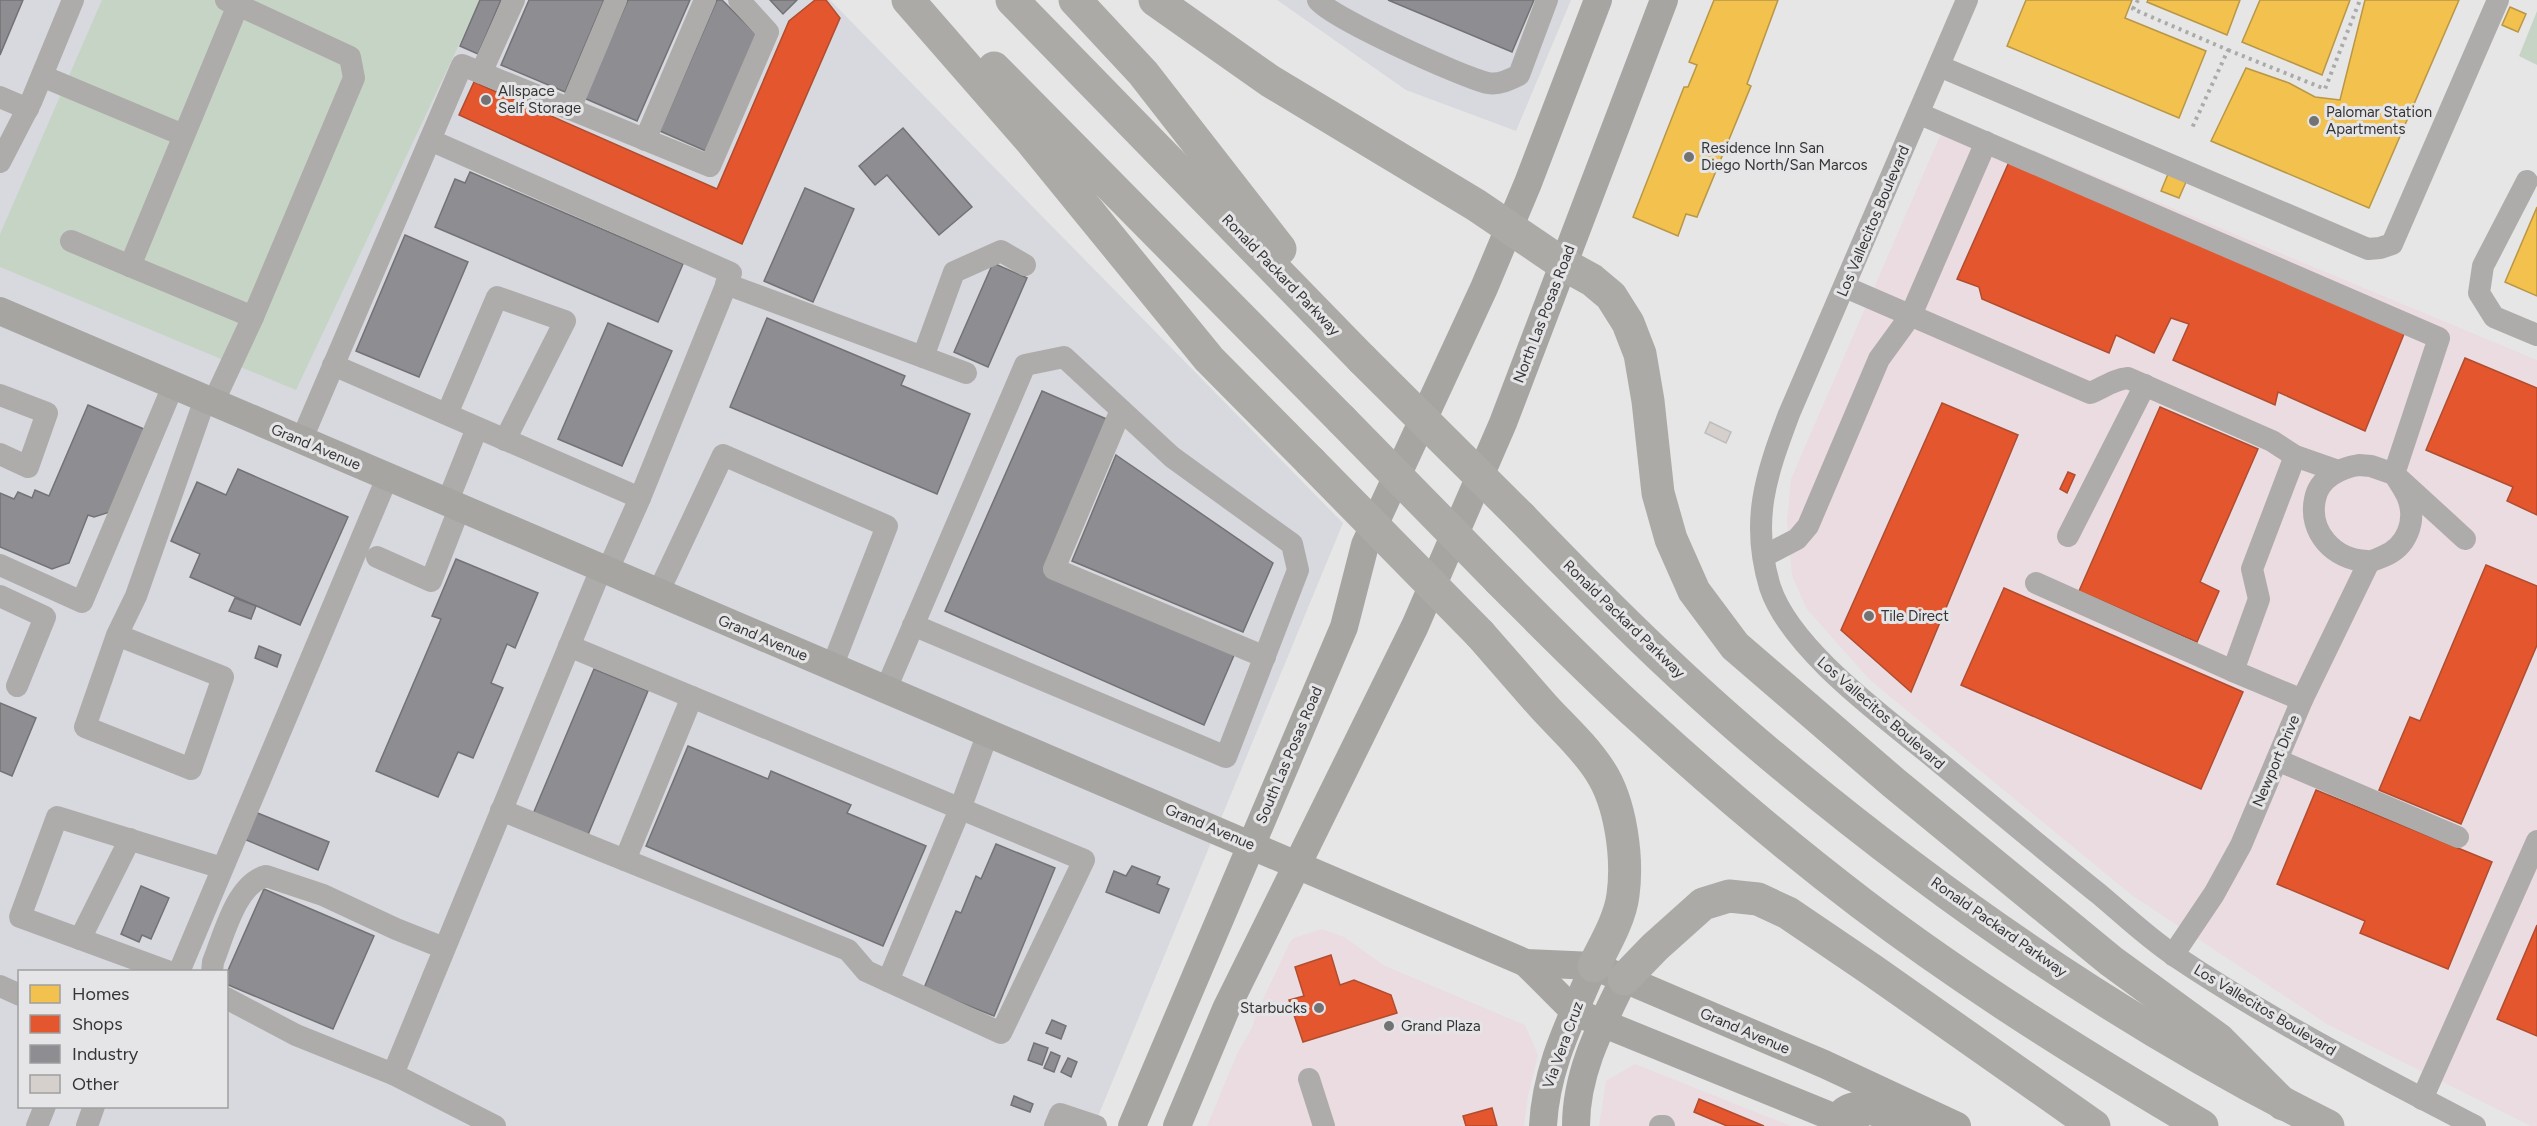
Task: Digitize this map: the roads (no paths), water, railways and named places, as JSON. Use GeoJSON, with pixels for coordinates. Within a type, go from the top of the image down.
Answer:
{"type":"FeatureCollection","features":[{"type":"Feature","properties":{"kind":"highway"},"geometry":{"type":"LineString","coordinates":[[908,0],[1032,142],[1209,358],[1480,634],[1545,708],[1569,731],[1601,772],[1618,814],[1625,858],[1623,896],[1608,937],[1594,966]]}},
{"type":"Feature","properties":{"kind":"highway"},"geometry":{"type":"LineString","coordinates":[[928,0],[1499,580],[1641,719],[1751,815],[1862,904],[1978,986],[2095,1063],[2202,1126]]}},
{"type":"Feature","properties":{"kind":"highway","name":"Ronald Packard Parkway"},"geometry":{"type":"LineString","coordinates":[[1012,0],[1598,597],[1772,756],[1996,929],[2111,1004],[2283,1104],[2328,1126]]}},
{"type":"Feature","properties":{"kind":"highway"},"geometry":{"type":"LineString","coordinates":[[1074,0],[1143,73],[1362,358]]}},
{"type":"Feature","properties":{"kind":"highway"},"geometry":{"type":"LineString","coordinates":[[1155,0],[1270,81],[1476,205],[1563,264],[1592,279],[1605,291],[1628,323],[1640,354],[1648,401],[1658,493],[1671,539],[1694,591],[1735,646],[1894,783],[2111,961],[2218,1039],[2283,1104]]}},
{"type":"Feature","properties":{"kind":"highway"},"geometry":{"type":"LineString","coordinates":[[1624,979],[1655,947],[1703,904],[1729,896],[1758,899],[1788,913],[1872,969],[2094,1126]]}},
{"type":"Feature","properties":{"kind":"main road"},"geometry":{"type":"LineString","coordinates":[[1509,227],[1599,0]]}},
{"type":"Feature","properties":{"kind":"main road","name":"North Las Posas Road"},"geometry":{"type":"LineString","coordinates":[[1298,864],[1416,626],[1503,423],[1664,0]]}},
{"type":"Feature","properties":{"kind":"main road","name":"South Las Posas Road"},"geometry":{"type":"LineString","coordinates":[[1132,1126],[1344,627],[1365,545],[1484,288],[1509,227]]}},
{"type":"Feature","properties":{"kind":"main road","name":"Grand Avenue"},"geometry":{"type":"LineString","coordinates":[[0,311],[1526,963],[1594,966],[1824,1064],[1958,1126]]}},
{"type":"Feature","properties":{"kind":"main road"},"geometry":{"type":"LineString","coordinates":[[1177,1126],[1226,1009],[1298,864]]}},
{"type":"Feature","properties":{"kind":"main road","name":"Grand Avenue"},"geometry":{"type":"LineString","coordinates":[[1526,963],[1575,1012],[1843,1124]]}},
{"type":"Feature","properties":{"kind":"main road","name":"Via Vera Cruz"},"geometry":{"type":"LineString","coordinates":[[1543,1126],[1545,1096],[1551,1070],[1594,966]]}},
{"type":"Feature","properties":{"kind":"main road","name":"Via Vera Cruz"},"geometry":{"type":"LineString","coordinates":[[1576,1126],[1576,1104],[1588,1056],[1624,979]]}},
{"type":"Feature","properties":{"kind":"main road"},"geometry":{"type":"LineString","coordinates":[[1843,1124],[1847,1108],[1855,1106],[1919,1126]]}},
{"type":"Feature","properties":{"kind":"street"},"geometry":{"type":"LineString","coordinates":[[0,162],[28,109],[74,0]]}},
{"type":"Feature","properties":{"kind":"street"},"geometry":{"type":"LineString","coordinates":[[481,73],[514,0]]}},
{"type":"Feature","properties":{"kind":"street"},"geometry":{"type":"LineString","coordinates":[[570,109],[616,0]]}},
{"type":"Feature","properties":{"kind":"street"},"geometry":{"type":"LineString","coordinates":[[645,140],[705,0]]}},
{"type":"Feature","properties":{"kind":"street"},"geometry":{"type":"LineString","coordinates":[[301,441],[462,65],[710,166],[768,32],[739,0]]}},
{"type":"Feature","properties":{"kind":"street"},"geometry":{"type":"LineString","coordinates":[[1317,0],[1334,14],[1432,61],[1488,83],[1503,82],[1518,75],[1547,0]]}},
{"type":"Feature","properties":{"kind":"street","name":"Los Vallecitos Boulevard"},"geometry":{"type":"LineString","coordinates":[[1967,0],[1920,114],[1789,414],[1768,470],[1761,506],[1764,556],[1771,589],[1791,625],[1815,656],[1917,744],[2173,955],[2307,1036],[2475,1126]]}},
{"type":"Feature","properties":{"kind":"street"},"geometry":{"type":"LineString","coordinates":[[1939,66],[2368,249],[2380,248],[2392,244],[2498,0]]}},
{"type":"Feature","properties":{"kind":"street"},"geometry":{"type":"LineString","coordinates":[[117,635],[224,677],[191,769],[85,728],[117,635],[136,596],[209,401],[253,317],[354,78],[350,57],[232,3],[183,135],[130,266]]}},
{"type":"Feature","properties":{"kind":"street"},"geometry":{"type":"LineString","coordinates":[[42,76],[183,135]]}},
{"type":"Feature","properties":{"kind":"street"},"geometry":{"type":"LineString","coordinates":[[0,97],[28,109]]}},
{"type":"Feature","properties":{"kind":"street"},"geometry":{"type":"LineString","coordinates":[[1920,114],[2439,338],[2394,474],[2408,499],[2411,513],[2410,527],[2405,540],[2396,551],[2369,562],[2348,558],[2326,544],[2314,520],[2313,507],[2322,483],[2338,471],[2359,465],[2394,474],[2465,539]]}},
{"type":"Feature","properties":{"kind":"street"},"geometry":{"type":"LineString","coordinates":[[393,1074],[569,646],[640,498],[731,273],[430,140]]}},
{"type":"Feature","properties":{"kind":"street"},"geometry":{"type":"LineString","coordinates":[[1764,556],[1797,539],[1808,526],[1879,359],[1911,315],[1986,142]]}},
{"type":"Feature","properties":{"kind":"street"},"geometry":{"type":"LineString","coordinates":[[2527,181],[2483,266],[2480,292],[2494,317],[2537,335]]}},
{"type":"Feature","properties":{"kind":"street"},"geometry":{"type":"LineString","coordinates":[[71,242],[253,317]]}},
{"type":"Feature","properties":{"kind":"street"},"geometry":{"type":"LineString","coordinates":[[923,357],[954,272],[1001,251],[1025,265]]}},
{"type":"Feature","properties":{"kind":"street"},"geometry":{"type":"LineString","coordinates":[[726,284],[966,373]]}},
{"type":"Feature","properties":{"kind":"street"},"geometry":{"type":"LineString","coordinates":[[1845,287],[2090,393],[2118,379],[2128,378],[2272,441],[2295,456],[2338,471]]}},
{"type":"Feature","properties":{"kind":"street"},"geometry":{"type":"LineString","coordinates":[[447,414],[497,297],[565,321],[505,440]]}},
{"type":"Feature","properties":{"kind":"street"},"geometry":{"type":"LineString","coordinates":[[886,689],[913,624],[1025,365],[1064,357],[1172,458],[1292,544],[1298,570],[1226,757],[913,624]]}},
{"type":"Feature","properties":{"kind":"street"},"geometry":{"type":"LineString","coordinates":[[333,365],[640,498]]}},
{"type":"Feature","properties":{"kind":"street"},"geometry":{"type":"LineString","coordinates":[[2068,536],[2145,385]]}},
{"type":"Feature","properties":{"kind":"street"},"geometry":{"type":"LineString","coordinates":[[0,565],[82,602],[173,386]]}},
{"type":"Feature","properties":{"kind":"street"},"geometry":{"type":"LineString","coordinates":[[0,395],[47,413],[28,467],[0,454]]}},
{"type":"Feature","properties":{"kind":"street"},"geometry":{"type":"LineString","coordinates":[[1121,410],[1054,569],[1265,657]]}},
{"type":"Feature","properties":{"kind":"street"},"geometry":{"type":"LineString","coordinates":[[377,557],[431,581],[477,428]]}},
{"type":"Feature","properties":{"kind":"street"},"geometry":{"type":"LineString","coordinates":[[658,593],[723,454],[887,526],[832,667]]}},
{"type":"Feature","properties":{"kind":"street"},"geometry":{"type":"LineString","coordinates":[[2233,670],[2259,599],[2252,569],[2295,456]]}},
{"type":"Feature","properties":{"kind":"street"},"geometry":{"type":"LineString","coordinates":[[179,970],[387,478]]}},
{"type":"Feature","properties":{"kind":"street","name":"Newport Drive"},"geometry":{"type":"LineString","coordinates":[[2173,955],[2214,894],[2241,845],[2302,700],[2369,562]]}},
{"type":"Feature","properties":{"kind":"street"},"geometry":{"type":"LineString","coordinates":[[2036,583],[2302,700]]}},
{"type":"Feature","properties":{"kind":"street"},"geometry":{"type":"LineString","coordinates":[[0,596],[45,617],[17,686]]}},
{"type":"Feature","properties":{"kind":"street"},"geometry":{"type":"LineString","coordinates":[[501,810],[848,950],[866,971],[1001,1033],[1084,860],[569,646]]}},
{"type":"Feature","properties":{"kind":"street"},"geometry":{"type":"LineString","coordinates":[[625,860],[692,697]]}},
{"type":"Feature","properties":{"kind":"street"},"geometry":{"type":"LineString","coordinates":[[888,981],[960,809],[988,733]]}},
{"type":"Feature","properties":{"kind":"street"},"geometry":{"type":"LineString","coordinates":[[2277,760],[2458,837]]}},
{"type":"Feature","properties":{"kind":"street"},"geometry":{"type":"LineString","coordinates":[[165,970],[20,917],[57,817],[222,868]]}},
{"type":"Feature","properties":{"kind":"street"},"geometry":{"type":"LineString","coordinates":[[80,939],[130,839]]}},
{"type":"Feature","properties":{"kind":"street"},"geometry":{"type":"LineString","coordinates":[[2422,1099],[2537,841]]}},
{"type":"Feature","properties":{"kind":"street"},"geometry":{"type":"LineString","coordinates":[[212,970],[213,962],[242,892],[257,879],[266,876],[323,895],[396,929],[444,948]]}},
{"type":"Feature","properties":{"kind":"street"},"geometry":{"type":"LineString","coordinates":[[0,986],[18,994]]}},
{"type":"Feature","properties":{"kind":"street"},"geometry":{"type":"LineString","coordinates":[[228,999],[296,1035],[393,1074],[495,1126]]}},
{"type":"Feature","properties":{"kind":"street"},"geometry":{"type":"LineString","coordinates":[[1309,1079],[1324,1126]]}},
{"type":"Feature","properties":{"kind":"street"},"geometry":{"type":"LineString","coordinates":[[37,1126],[45,1108]]}},
{"type":"Feature","properties":{"kind":"street"},"geometry":{"type":"LineString","coordinates":[[87,1126],[94,1108]]}},
{"type":"Feature","properties":{"kind":"street"},"geometry":{"type":"LineString","coordinates":[[1055,1126],[1060,1114],[1096,1126]]}},
{"type":"Feature","properties":{"kind":"place","name":"Allspace Self Storage"},"geometry":{"type":"Point","coordinates":[486,100]}},
{"type":"Feature","properties":{"kind":"place","name":"Palomar Station Apartments"},"geometry":{"type":"Point","coordinates":[2314,121]}},
{"type":"Feature","properties":{"kind":"place","name":"Residence Inn San Diego North/San Marcos"},"geometry":{"type":"Point","coordinates":[1689,157]}},
{"type":"Feature","properties":{"kind":"place","name":"Tile Direct"},"geometry":{"type":"Point","coordinates":[1869,616]}},
{"type":"Feature","properties":{"kind":"place","name":"Starbucks"},"geometry":{"type":"Point","coordinates":[1319,1008]}},
{"type":"Feature","properties":{"kind":"place","name":"Grand Plaza"},"geometry":{"type":"Point","coordinates":[1389,1026]}}]}
